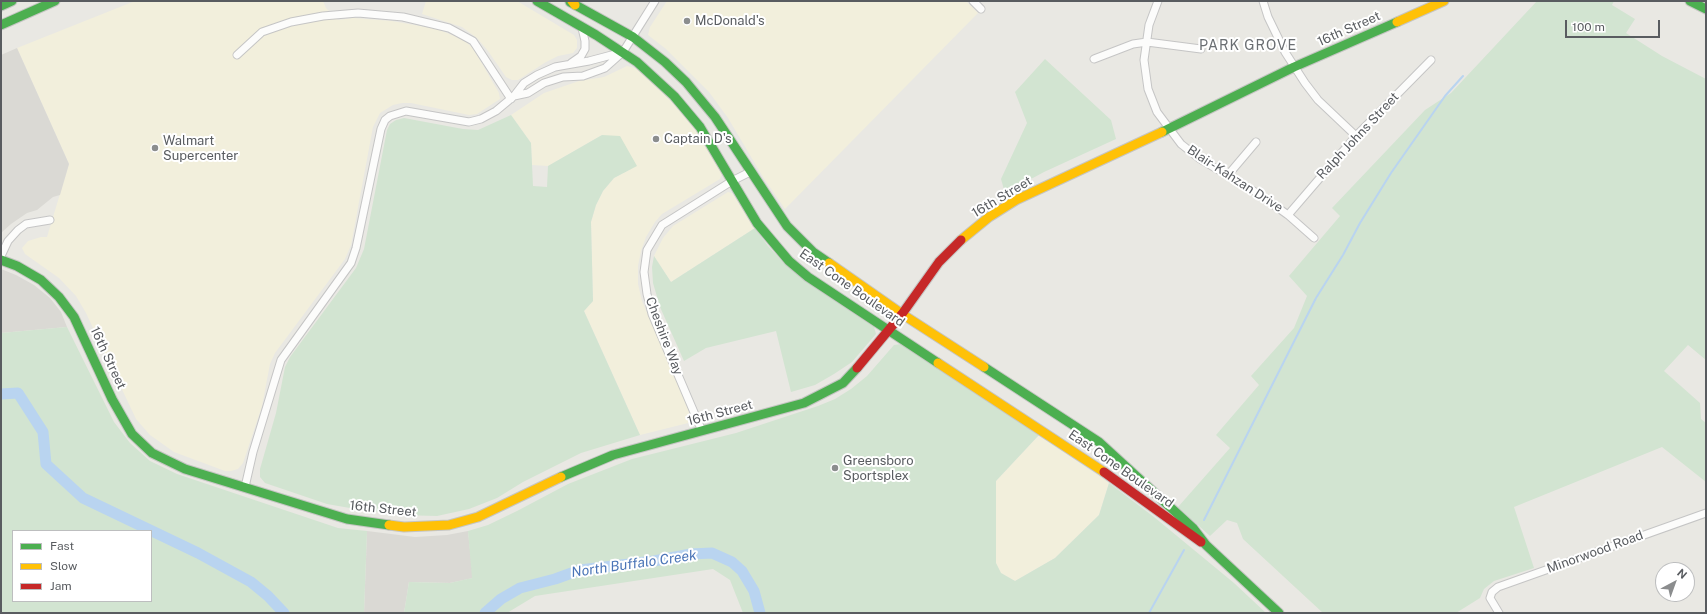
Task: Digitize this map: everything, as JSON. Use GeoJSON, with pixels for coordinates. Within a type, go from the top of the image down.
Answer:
{"type":"FeatureCollection","features":[{"type":"Feature","properties":{"kind":"main road"},"geometry":{"type":"LineString","coordinates":[[1,6],[12,1]]}},
{"type":"Feature","properties":{"kind":"main road","name":"East Cone Boulevard"},"geometry":{"type":"LineString","coordinates":[[537,1],[623,52],[637,62],[674,96],[700,127],[757,223],[789,261],[808,276],[889,331],[1084,458],[1148,503],[1188,534],[1206,544]]}},
{"type":"Feature","properties":{"kind":"main road","name":"16th Street"},"geometry":{"type":"LineString","coordinates":[[1,260],[17,266],[41,280],[59,297],[74,317],[112,398],[132,434],[152,453],[185,468],[347,519],[404,527],[449,525],[478,517],[580,468],[613,455],[804,404],[843,383],[874,351],[939,262],[964,237],[989,216],[1016,200],[1116,154],[1294,67],[1444,1]]}},
{"type":"Feature","properties":{"kind":"main road"},"geometry":{"type":"LineString","coordinates":[[1690,1],[1706,9]]}},
{"type":"Feature","properties":{"kind":"main road"},"geometry":{"type":"LineString","coordinates":[[1,25],[53,2]]}},
{"type":"Feature","properties":{"kind":"main road","name":"East Cone Boulevard"},"geometry":{"type":"LineString","coordinates":[[571,2],[633,37],[665,62],[695,92],[715,117],[750,172],[788,226],[813,252],[902,314],[1099,442],[1193,528],[1206,544],[1279,613]]}},
{"type":"Feature","properties":{"kind":"street"},"geometry":{"type":"LineString","coordinates":[[513,97],[528,93],[544,83],[563,77],[583,76],[605,68],[623,52],[655,1]]}},
{"type":"Feature","properties":{"kind":"street"},"geometry":{"type":"LineString","coordinates":[[973,1],[981,9]]}},
{"type":"Feature","properties":{"kind":"street","name":"Blair-Kahzan Drive"},"geometry":{"type":"LineString","coordinates":[[1158,1],[1149,25],[1144,60],[1148,89],[1157,112],[1181,144],[1200,159],[1257,193],[1288,215],[1314,238]]}},
{"type":"Feature","properties":{"kind":"street"},"geometry":{"type":"LineString","coordinates":[[1263,1],[1268,17],[1294,67],[1318,100],[1356,136]]}},
{"type":"Feature","properties":{"kind":"street"},"geometry":{"type":"LineString","coordinates":[[237,55],[262,32],[291,22],[323,16],[358,13],[403,17],[449,28],[473,41],[513,97]]}},
{"type":"Feature","properties":{"kind":"street"},"geometry":{"type":"LineString","coordinates":[[570,64],[581,56],[585,49],[582,28]]}},
{"type":"Feature","properties":{"kind":"street"},"geometry":{"type":"LineString","coordinates":[[1094,59],[1133,44],[1147,42],[1201,49]]}},
{"type":"Feature","properties":{"kind":"street"},"geometry":{"type":"LineString","coordinates":[[245,487],[253,452],[281,360],[350,263],[356,248],[381,129],[385,120],[390,116],[406,111],[469,122],[481,119],[496,112],[513,97],[524,83],[537,75],[555,67],[589,62],[623,52]]}},
{"type":"Feature","properties":{"kind":"street","name":"Ralph Johns Street"},"geometry":{"type":"LineString","coordinates":[[1288,215],[1356,136],[1431,60]]}},
{"type":"Feature","properties":{"kind":"street"},"geometry":{"type":"LineString","coordinates":[[1228,175],[1256,142]]}},
{"type":"Feature","properties":{"kind":"street","name":"Cheshire Way"},"geometry":{"type":"LineString","coordinates":[[702,431],[652,314],[644,272],[646,250],[662,225],[732,181],[750,172]]}},
{"type":"Feature","properties":{"kind":"street"},"geometry":{"type":"LineString","coordinates":[[1,256],[8,241],[26,224],[50,220]]}},
{"type":"Feature","properties":{"kind":"street","name":"Minorwood Road"},"geometry":{"type":"LineString","coordinates":[[1499,613],[1490,598],[1492,592],[1498,587],[1706,512]]}},
{"type":"Feature","properties":{"kind":"shaded area"},"geometry":{"type":"Polygon","coordinates":[[[135,1],[323,1],[326,8],[338,20],[353,18],[392,21],[437,29],[465,41],[473,48],[499,93],[500,99],[477,114],[469,115],[411,103],[393,105],[380,113],[373,127],[351,245],[345,259],[275,353],[270,364],[262,406],[243,463],[238,469],[231,471],[225,471],[174,452],[150,435],[136,419],[86,313],[76,296],[59,278],[25,254],[22,248],[28,241],[41,237],[47,237],[69,164],[17,48],[135,1]]]}},
{"type":"Feature","properties":{"kind":"shaded area"},"geometry":{"type":"Polygon","coordinates":[[[426,1],[517,1],[574,35],[577,40],[577,48],[573,53],[558,56],[518,80],[512,80],[506,77],[477,38],[462,27],[422,14],[426,1]]]}},
{"type":"Feature","properties":{"kind":"shaded area"},"geometry":{"type":"Polygon","coordinates":[[[667,1],[966,1],[978,13],[785,209],[763,177],[728,118],[709,92],[666,49],[648,35],[650,27],[667,1]]]}},
{"type":"Feature","properties":{"kind":"shaded area"},"geometry":{"type":"Polygon","coordinates":[[[17,48],[69,164],[60,195],[53,197],[37,210],[27,213],[1,233],[1,55],[17,48]]]}},
{"type":"Feature","properties":{"kind":"shaded area"},"geometry":{"type":"Polygon","coordinates":[[[627,66],[635,68],[649,79],[674,104],[698,133],[722,174],[720,179],[662,214],[646,237],[641,251],[638,266],[638,284],[642,301],[685,398],[690,416],[688,423],[640,435],[584,311],[593,301],[591,222],[596,205],[603,191],[614,178],[636,166],[602,135],[548,166],[532,165],[531,143],[511,115],[544,93],[579,81],[604,77],[627,66]]]}},
{"type":"Feature","properties":{"kind":"shaded area"},"geometry":{"type":"Polygon","coordinates":[[[728,192],[732,193],[755,228],[671,282],[654,256],[663,238],[673,226],[728,192]]]}},
{"type":"Feature","properties":{"kind":"shaded area"},"geometry":{"type":"Polygon","coordinates":[[[1,269],[34,285],[50,298],[61,312],[67,327],[1,333],[1,269]]]}},
{"type":"Feature","properties":{"kind":"shaded area"},"geometry":{"type":"Polygon","coordinates":[[[1039,435],[1109,483],[1099,515],[1055,558],[1015,581],[1001,573],[996,563],[996,481],[1039,435]]]}},
{"type":"Feature","properties":{"kind":"shaded area"},"geometry":{"type":"Polygon","coordinates":[[[367,531],[415,537],[447,535],[468,531],[473,578],[450,583],[409,582],[404,613],[364,613],[367,531]]]}},
{"type":"Feature","properties":{"kind":"green space"},"geometry":{"type":"Polygon","coordinates":[[[1537,1],[1614,1],[1612,5],[1635,19],[1626,33],[1662,56],[1706,79],[1706,360],[1688,345],[1664,371],[1700,403],[1701,419],[1706,423],[1706,482],[1662,447],[1514,507],[1534,568],[1494,581],[1484,589],[1480,598],[1456,613],[1323,613],[1243,539],[1237,523],[1227,520],[1210,536],[1178,507],[1230,448],[1216,435],[1259,385],[1251,376],[1294,328],[1307,296],[1289,276],[1340,216],[1332,208],[1425,110],[1451,93],[1537,1]]]}},
{"type":"Feature","properties":{"kind":"green space"},"geometry":{"type":"Polygon","coordinates":[[[1045,59],[1111,120],[1116,139],[1044,172],[1005,193],[1001,179],[1027,123],[1015,92],[1045,59]]]}},
{"type":"Feature","properties":{"kind":"green space"},"geometry":{"type":"Polygon","coordinates":[[[511,115],[531,143],[533,186],[547,187],[548,166],[602,135],[620,136],[637,166],[614,178],[603,191],[596,205],[591,222],[593,301],[584,311],[640,435],[581,453],[523,482],[497,498],[469,509],[437,516],[400,515],[327,504],[265,483],[260,477],[260,469],[276,413],[285,367],[290,357],[356,268],[364,249],[387,130],[390,124],[396,120],[404,118],[463,129],[478,130],[511,115]]]}},
{"type":"Feature","properties":{"kind":"green space"},"geometry":{"type":"Polygon","coordinates":[[[755,228],[768,246],[782,261],[820,291],[874,327],[876,334],[852,362],[815,385],[791,392],[776,331],[706,348],[684,361],[660,307],[653,283],[652,267],[654,256],[671,282],[755,228]]]}},
{"type":"Feature","properties":{"kind":"green space"},"geometry":{"type":"Polygon","coordinates":[[[67,327],[114,422],[130,443],[150,461],[177,474],[338,528],[367,531],[364,613],[1,613],[1,333],[67,327]]]}},
{"type":"Feature","properties":{"kind":"green space"},"geometry":{"type":"Polygon","coordinates":[[[901,344],[1039,435],[996,481],[996,563],[1001,573],[1015,581],[1055,558],[1099,515],[1109,483],[1154,517],[1234,583],[1266,613],[743,613],[730,580],[713,569],[535,596],[507,613],[404,613],[409,582],[450,583],[472,578],[468,531],[488,525],[568,484],[632,459],[736,433],[835,399],[851,389],[867,376],[894,345],[901,344]]]}},
{"type":"Feature","properties":{"kind":"waterway"},"geometry":{"type":"LineString","coordinates":[[1204,520],[1316,298],[1391,173],[1445,96],[1463,76]]}},
{"type":"Feature","properties":{"kind":"waterway","name":"North Buffalo Creek"},"geometry":{"type":"LineString","coordinates":[[1,394],[18,393],[43,432],[46,464],[83,498],[150,530]]}},
{"type":"Feature","properties":{"kind":"waterway","name":"North Buffalo Creek"},"geometry":{"type":"LineString","coordinates":[[152,531],[198,553],[251,582],[268,596],[284,613]]}},
{"type":"Feature","properties":{"kind":"waterway"},"geometry":{"type":"LineString","coordinates":[[1149,613],[1184,550]]}},
{"type":"Feature","properties":{"kind":"waterway","name":"North Buffalo Creek"},"geometry":{"type":"LineString","coordinates":[[485,613],[501,599],[520,588],[555,579],[580,570],[654,561],[691,554],[712,553],[732,562],[742,571],[754,591],[760,613]]}},
{"type":"Feature","properties":{"kind":"traffic: fast"},"geometry":{"type":"LineString","coordinates":[[1,6],[12,1]]}},
{"type":"Feature","properties":{"kind":"traffic: fast"},"geometry":{"type":"LineString","coordinates":[[1,25],[55,1]]}},
{"type":"Feature","properties":{"kind":"traffic: fast"},"geometry":{"type":"LineString","coordinates":[[537,1],[596,35],[637,62],[674,96],[700,127],[757,223],[789,261],[808,277],[938,363]]}},
{"type":"Feature","properties":{"kind":"traffic: fast"},"geometry":{"type":"LineString","coordinates":[[1690,1],[1706,9]]}},
{"type":"Feature","properties":{"kind":"traffic: fast"},"geometry":{"type":"LineString","coordinates":[[570,2],[633,37],[665,62],[686,82],[715,117],[787,226],[813,252],[829,263]]}},
{"type":"Feature","properties":{"kind":"traffic: fast"},"geometry":{"type":"LineString","coordinates":[[1162,132],[1294,67],[1397,22]]}},
{"type":"Feature","properties":{"kind":"traffic: fast"},"geometry":{"type":"LineString","coordinates":[[1,260],[17,266],[41,280],[59,297],[74,317],[112,399],[132,434],[152,453],[185,469],[347,519],[389,525]]}},
{"type":"Feature","properties":{"kind":"traffic: fast"},"geometry":{"type":"LineString","coordinates":[[984,367],[1099,442],[1193,528],[1206,545],[1279,613]]}},
{"type":"Feature","properties":{"kind":"traffic: fast"},"geometry":{"type":"LineString","coordinates":[[561,477],[613,455],[804,403],[843,383],[857,368]]}},
{"type":"Feature","properties":{"kind":"traffic: slow"},"geometry":{"type":"LineString","coordinates":[[572,1],[575,5]]}},
{"type":"Feature","properties":{"kind":"traffic: slow"},"geometry":{"type":"LineString","coordinates":[[1397,22],[1444,1]]}},
{"type":"Feature","properties":{"kind":"traffic: slow"},"geometry":{"type":"LineString","coordinates":[[961,240],[989,217],[1016,200],[1162,132]]}},
{"type":"Feature","properties":{"kind":"traffic: slow"},"geometry":{"type":"LineString","coordinates":[[829,263],[902,314],[984,367]]}},
{"type":"Feature","properties":{"kind":"traffic: slow"},"geometry":{"type":"LineString","coordinates":[[938,363],[1104,472]]}},
{"type":"Feature","properties":{"kind":"traffic: slow"},"geometry":{"type":"LineString","coordinates":[[389,525],[404,527],[449,525],[478,517],[561,477]]}},
{"type":"Feature","properties":{"kind":"traffic: jam"},"geometry":{"type":"LineString","coordinates":[[857,368],[902,314],[939,262],[961,240]]}},
{"type":"Feature","properties":{"kind":"traffic: jam"},"geometry":{"type":"LineString","coordinates":[[1104,472],[1201,542]]}},
{"type":"Feature","properties":{"kind":"place","name":"McDonald's"},"geometry":{"type":"Point","coordinates":[687,21]}},
{"type":"Feature","properties":{"kind":"place","name":"Captain D's"},"geometry":{"type":"Point","coordinates":[656,139]}},
{"type":"Feature","properties":{"kind":"place","name":"Walmart Supercenter"},"geometry":{"type":"Point","coordinates":[155,148]}},
{"type":"Feature","properties":{"kind":"place","name":"Greensboro Sportsplex"},"geometry":{"type":"Point","coordinates":[835,468]}},
{"type":"Feature","properties":{"kind":"district","name":"PARK GROVE"},"geometry":{"type":"Point","coordinates":[1248,46]}}]}
